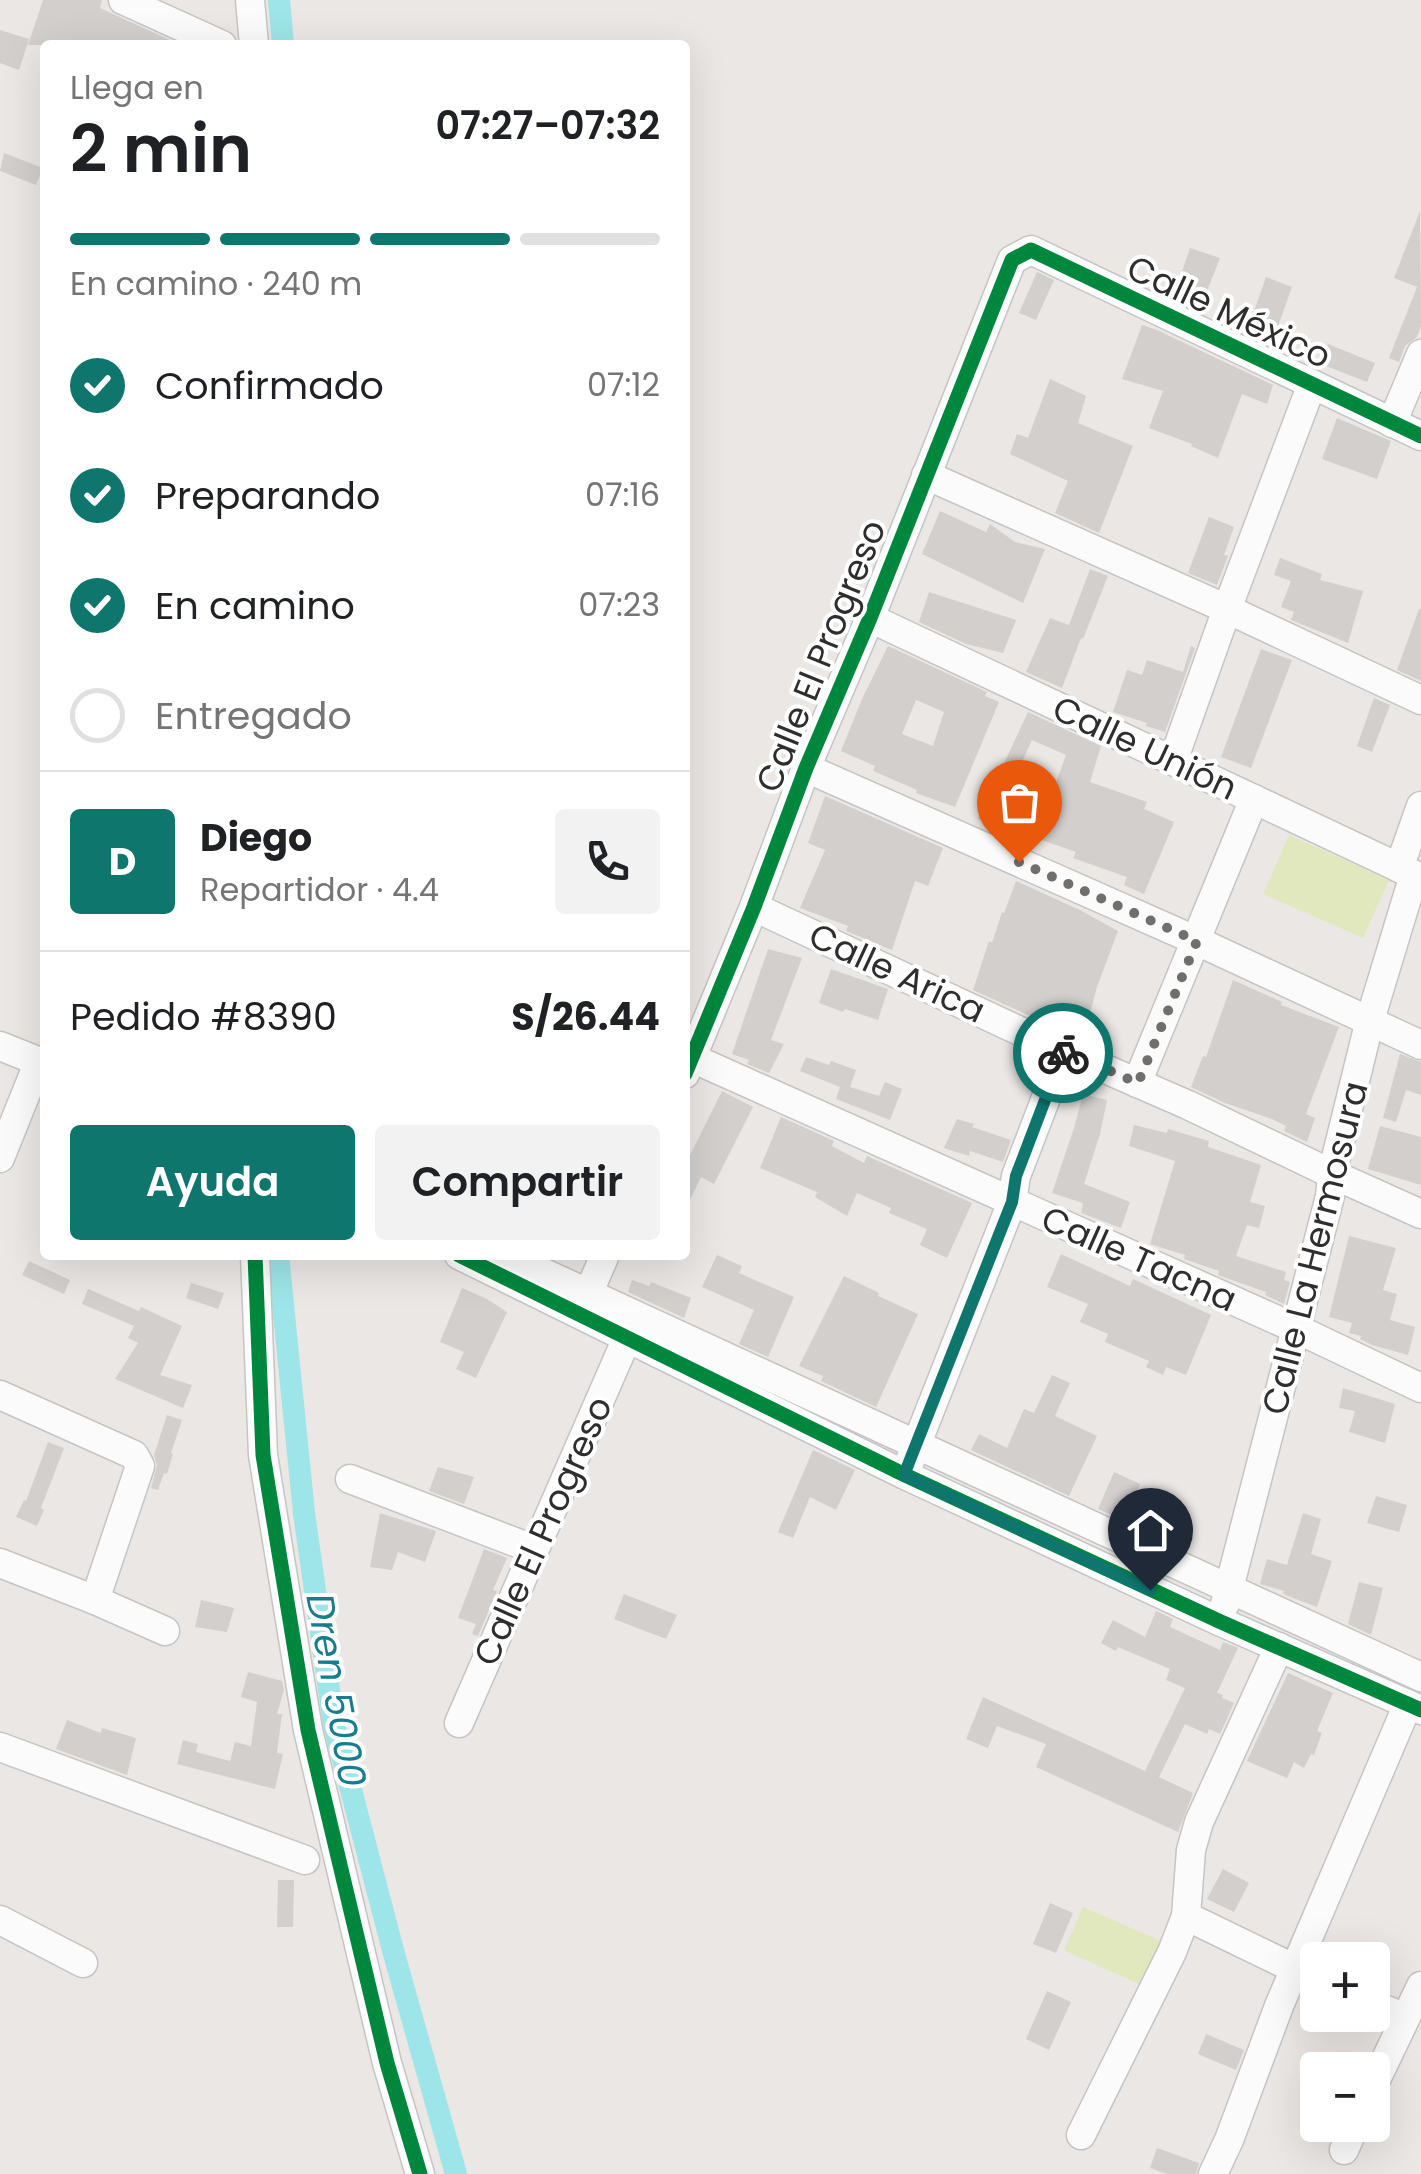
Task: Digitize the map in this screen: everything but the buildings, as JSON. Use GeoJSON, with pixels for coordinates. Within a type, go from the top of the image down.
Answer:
{"type":"FeatureCollection","features":[{"type":"Feature","properties":{"kind":"street"},"geometry":{"type":"LineString","coordinates":[[123,0],[211,40]]}},
{"type":"Feature","properties":{"kind":"street"},"geometry":{"type":"LineString","coordinates":[[250,0],[254,40]]}},
{"type":"Feature","properties":{"kind":"street","name":"Calle México"},"geometry":{"type":"LineString","coordinates":[[1012,260],[1031,250],[1421,436]]}},
{"type":"Feature","properties":{"kind":"street","name":"Calle El Progreso"},"geometry":{"type":"LineString","coordinates":[[690,1064],[1012,260]]}},
{"type":"Feature","properties":{"kind":"street"},"geometry":{"type":"LineString","coordinates":[[1392,422],[1421,354]]}},
{"type":"Feature","properties":{"kind":"street"},"geometry":{"type":"LineString","coordinates":[[1173,760],[1312,384]]}},
{"type":"Feature","properties":{"kind":"street"},"geometry":{"type":"LineString","coordinates":[[926,475],[1421,700]]}},
{"type":"Feature","properties":{"kind":"street","name":"Calle Unión"},"geometry":{"type":"LineString","coordinates":[[870,618],[1411,874]]}},
{"type":"Feature","properties":{"kind":"street"},"geometry":{"type":"LineString","coordinates":[[806,768],[1421,1045]]}},
{"type":"Feature","properties":{"kind":"street"},"geometry":{"type":"LineString","coordinates":[[1138,1083],[1254,799]]}},
{"type":"Feature","properties":{"kind":"street","name":"Calle La Hermosura"},"geometry":{"type":"LineString","coordinates":[[1221,1622],[1297,1330],[1370,1020],[1411,874],[1421,806]]}},
{"type":"Feature","properties":{"kind":"street","name":"Calle Arica"},"geometry":{"type":"LineString","coordinates":[[754,907],[1421,1214]]}},
{"type":"Feature","properties":{"kind":"street"},"geometry":{"type":"LineString","coordinates":[[0,1046],[40,1061]]}},
{"type":"Feature","properties":{"kind":"street"},"geometry":{"type":"LineString","coordinates":[[904,1475],[1012,1202],[1016,1176],[1064,1051]]}},
{"type":"Feature","properties":{"kind":"street","name":"Calle Tacna"},"geometry":{"type":"LineString","coordinates":[[690,1066],[1012,1202],[1421,1388]]}},
{"type":"Feature","properties":{"kind":"street"},"geometry":{"type":"LineString","coordinates":[[0,1158],[40,1067]]}},
{"type":"Feature","properties":{"kind":"street"},"geometry":{"type":"LineString","coordinates":[[255,1260],[263,1456],[308,1730],[387,2063],[420,2174]]}},
{"type":"Feature","properties":{"kind":"street"},"geometry":{"type":"LineString","coordinates":[[473,1260],[916,1445],[1421,1677]]}},
{"type":"Feature","properties":{"kind":"street"},"geometry":{"type":"LineString","coordinates":[[513,1260],[584,1304],[627,1338],[904,1475],[1414,1707],[1319,1942]]}},
{"type":"Feature","properties":{"kind":"street"},"geometry":{"type":"LineString","coordinates":[[584,1304],[604,1260]]}},
{"type":"Feature","properties":{"kind":"street","name":"Calle El Progreso"},"geometry":{"type":"LineString","coordinates":[[459,1723],[627,1338]]}},
{"type":"Feature","properties":{"kind":"street"},"geometry":{"type":"LineString","coordinates":[[0,1396],[134,1455],[140,1466],[96,1600]]}},
{"type":"Feature","properties":{"kind":"street"},"geometry":{"type":"LineString","coordinates":[[350,1479],[533,1549]]}},
{"type":"Feature","properties":{"kind":"street"},"geometry":{"type":"LineString","coordinates":[[0,1563],[166,1632]]}},
{"type":"Feature","properties":{"kind":"street"},"geometry":{"type":"LineString","coordinates":[[1081,2135],[1172,1952],[1186,1916],[1192,1850],[1199,1822],[1279,1648]]}},
{"type":"Feature","properties":{"kind":"street"},"geometry":{"type":"LineString","coordinates":[[0,1747],[304,1860]]}},
{"type":"Feature","properties":{"kind":"street"},"geometry":{"type":"LineString","coordinates":[[1186,1916],[1300,1972]]}},
{"type":"Feature","properties":{"kind":"street"},"geometry":{"type":"LineString","coordinates":[[0,1920],[83,1963]]}},
{"type":"Feature","properties":{"kind":"street"},"geometry":{"type":"LineString","coordinates":[[1213,2174],[1265,2041],[1300,1985]]}},
{"type":"Feature","properties":{"kind":"street"},"geometry":{"type":"LineString","coordinates":[[1390,2060],[1407,2033],[1421,1986]]}},
{"type":"Feature","properties":{"kind":"green space"},"geometry":{"type":"Polygon","coordinates":[[[1289,835],[1389,880],[1363,938],[1263,894],[1289,835]]]}},
{"type":"Feature","properties":{"kind":"green space"},"geometry":{"type":"Polygon","coordinates":[[[1083,1907],[1163,1942],[1143,1986],[1064,1950],[1083,1907]]]}},
{"type":"Feature","properties":{"kind":"waterway","name":"Dren 5000"},"geometry":{"type":"LineString","coordinates":[[279,0],[283,40]]}},
{"type":"Feature","properties":{"kind":"waterway","name":"Dren 5000"},"geometry":{"type":"LineString","coordinates":[[279,1260],[304,1513],[334,1725],[456,2174]]}},
{"type":"Feature","properties":{"kind":"cycle path"},"geometry":{"type":"LineString","coordinates":[[690,1062],[1012,260],[1031,250],[1421,436]]}},
{"type":"Feature","properties":{"kind":"cycle path"},"geometry":{"type":"LineString","coordinates":[[255,1260],[263,1455],[308,1730],[387,2063],[420,2174]]}},
{"type":"Feature","properties":{"kind":"cycle path"},"geometry":{"type":"LineString","coordinates":[[469,1260],[905,1475],[1421,1710]]}},
{"type":"Feature","properties":{"kind":"way so far"},"geometry":{"type":"LineString","coordinates":[[1019,862],[1197,941],[1138,1083],[1063,1053]]}},
{"type":"Feature","properties":{"kind":"route"},"geometry":{"type":"LineString","coordinates":[[1063,1053],[1016,1176],[1012,1202],[904,1475],[1150,1590]]}}]}
